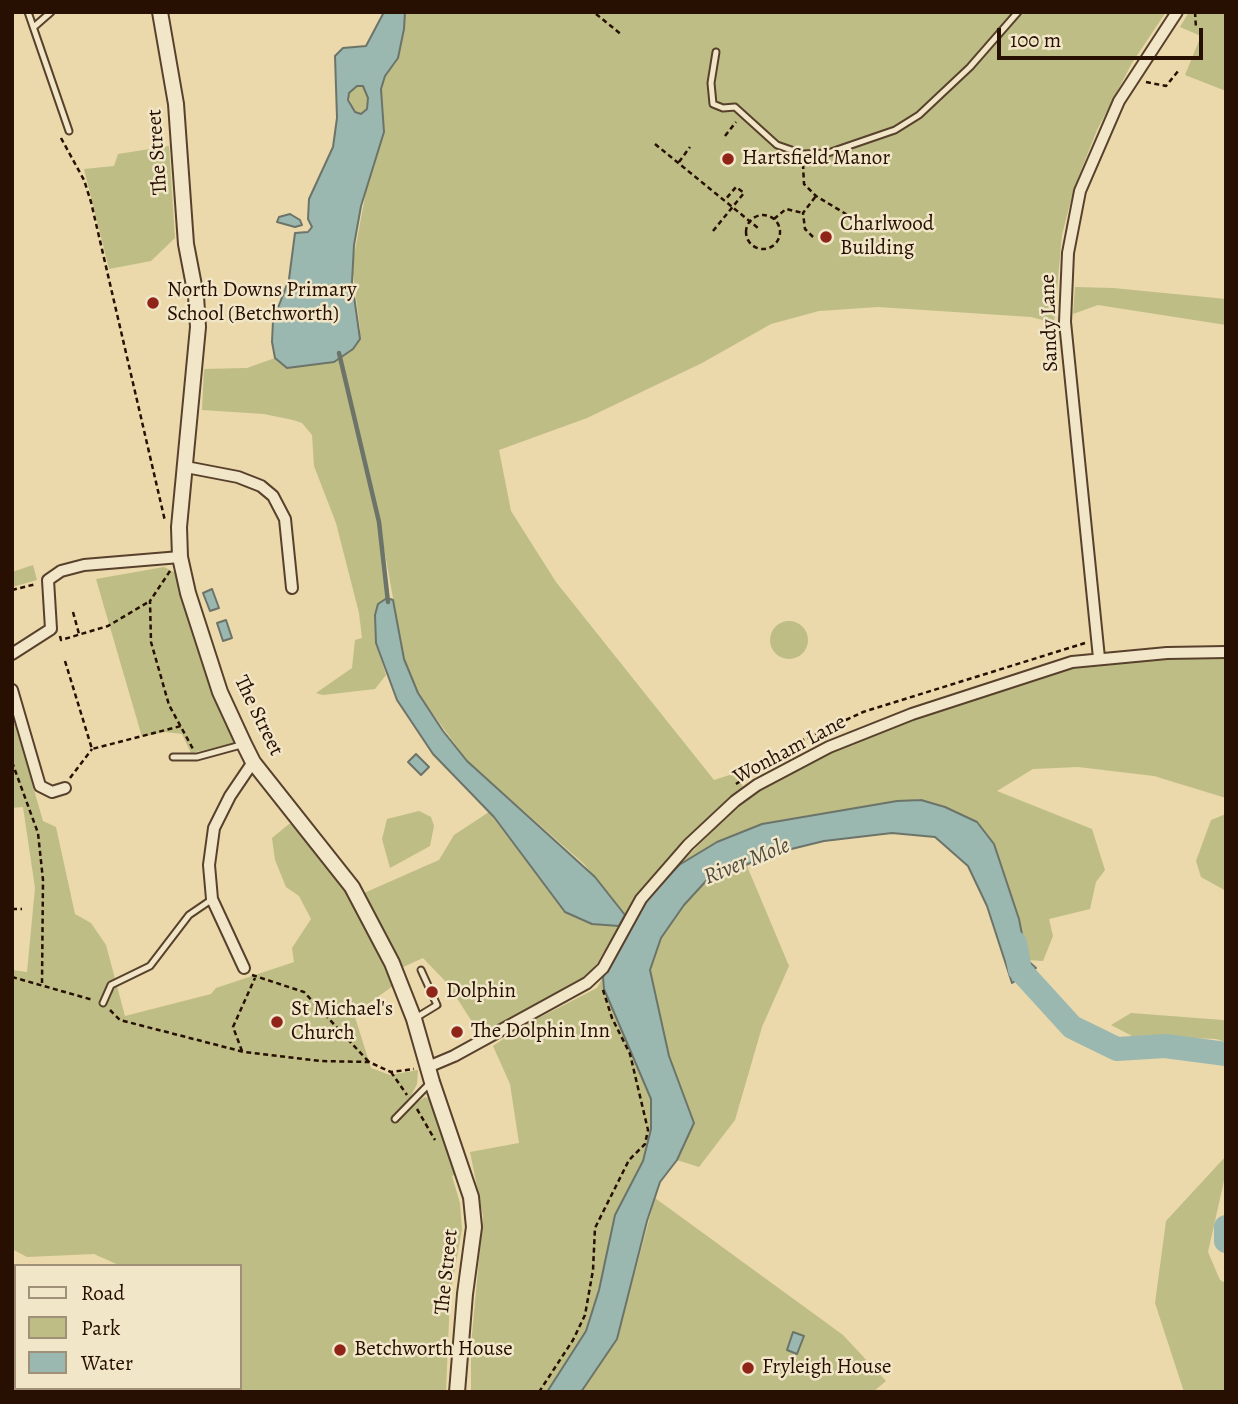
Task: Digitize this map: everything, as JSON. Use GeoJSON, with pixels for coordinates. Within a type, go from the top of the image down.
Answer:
{"type":"FeatureCollection","features":[{"type":"Feature","properties":{"kind":"street","name":"The Street"},"geometry":{"type":"LineString","coordinates":[[160,12],[176,104],[186,244],[196,296],[196,367],[179,527],[180,556],[188,593],[220,692],[253,762],[352,887],[392,963],[414,1019],[471,1197],[474,1227],[472,1265],[465,1294],[457,1392]]}},
{"type":"Feature","properties":{"kind":"street","name":"Sandy Lane"},"geometry":{"type":"LineString","coordinates":[[1099,658],[1065,322],[1068,253],[1080,191],[1119,101],[1177,12]]}},
{"type":"Feature","properties":{"kind":"street"},"geometry":{"type":"LineString","coordinates":[[186,467],[238,477],[261,486],[272,496],[285,519],[292,588]]}},
{"type":"Feature","properties":{"kind":"street"},"geometry":{"type":"LineString","coordinates":[[12,654],[51,629],[48,580],[61,571],[84,565],[180,556]]}},
{"type":"Feature","properties":{"kind":"street","name":"Wonham Lane"},"geometry":{"type":"LineString","coordinates":[[428,1067],[454,1056],[587,983],[603,968],[640,899],[688,845],[735,801],[757,785],[829,747],[912,714],[1035,672],[1099,658],[1226,652]]}},
{"type":"Feature","properties":{"kind":"street"},"geometry":{"type":"LineString","coordinates":[[12,690],[40,786],[52,792],[65,788]]}},
{"type":"Feature","properties":{"kind":"street"},"geometry":{"type":"LineString","coordinates":[[244,968],[212,899],[209,865],[214,828],[230,796],[253,762]]}},
{"type":"Feature","properties":{"kind":"lane"},"geometry":{"type":"LineString","coordinates":[[28,12],[69,131]]}},
{"type":"Feature","properties":{"kind":"lane"},"geometry":{"type":"LineString","coordinates":[[35,26],[51,12]]}},
{"type":"Feature","properties":{"kind":"lane"},"geometry":{"type":"LineString","coordinates":[[716,52],[711,83],[713,104],[723,108],[735,107],[777,145],[803,154],[828,153],[895,130],[919,115],[970,67],[1018,12]]}},
{"type":"Feature","properties":{"kind":"lane"},"geometry":{"type":"LineString","coordinates":[[173,757],[197,757],[244,744]]}},
{"type":"Feature","properties":{"kind":"lane"},"geometry":{"type":"LineString","coordinates":[[103,1003],[111,985],[150,966],[188,915],[212,899]]}},
{"type":"Feature","properties":{"kind":"lane"},"geometry":{"type":"LineString","coordinates":[[414,1019],[437,1005],[421,970]]}},
{"type":"Feature","properties":{"kind":"lane"},"geometry":{"type":"LineString","coordinates":[[394,1119],[432,1082]]}},
{"type":"Feature","properties":{"kind":"path"},"geometry":{"type":"LineString","coordinates":[[1195,12],[1196,28]]}},
{"type":"Feature","properties":{"kind":"path"},"geometry":{"type":"LineString","coordinates":[[596,14],[622,36]]}},
{"type":"Feature","properties":{"kind":"path"},"geometry":{"type":"LineString","coordinates":[[1135,77],[1151,84],[1166,86],[1179,70]]}},
{"type":"Feature","properties":{"kind":"path"},"geometry":{"type":"LineString","coordinates":[[725,136],[743,114]]}},
{"type":"Feature","properties":{"kind":"path"},"geometry":{"type":"LineString","coordinates":[[58,129],[66,150],[84,180],[91,202],[165,525]]}},
{"type":"Feature","properties":{"kind":"path"},"geometry":{"type":"LineString","coordinates":[[655,144],[758,228]]}},
{"type":"Feature","properties":{"kind":"path"},"geometry":{"type":"LineString","coordinates":[[678,163],[690,147]]}},
{"type":"Feature","properties":{"kind":"path"},"geometry":{"type":"LineString","coordinates":[[803,154],[804,184],[816,196],[851,217]]}},
{"type":"Feature","properties":{"kind":"path"},"geometry":{"type":"LineString","coordinates":[[713,231],[744,193],[736,187],[725,200]]}},
{"type":"Feature","properties":{"kind":"path"},"geometry":{"type":"LineString","coordinates":[[813,237],[806,229],[803,212],[816,196]]}},
{"type":"Feature","properties":{"kind":"path"},"geometry":{"type":"LineString","coordinates":[[774,219],[786,209],[803,212]]}},
{"type":"Feature","properties":{"kind":"path"},"geometry":{"type":"LineString","coordinates":[[762,215],[774,219],[778,225],[779,237],[766,248],[753,246],[747,239],[746,228],[749,221],[762,215]]}},
{"type":"Feature","properties":{"kind":"path"},"geometry":{"type":"LineString","coordinates":[[51,629],[58,632],[61,640],[108,626],[150,601],[180,556]]}},
{"type":"Feature","properties":{"kind":"path"},"geometry":{"type":"LineString","coordinates":[[12,590],[48,580]]}},
{"type":"Feature","properties":{"kind":"path"},"geometry":{"type":"LineString","coordinates":[[150,601],[151,642],[169,705],[197,757]]}},
{"type":"Feature","properties":{"kind":"path"},"geometry":{"type":"LineString","coordinates":[[73,612],[79,634]]}},
{"type":"Feature","properties":{"kind":"path"},"geometry":{"type":"LineString","coordinates":[[65,662],[92,749]]}},
{"type":"Feature","properties":{"kind":"path"},"geometry":{"type":"LineString","coordinates":[[65,788],[76,766],[84,763],[85,755],[92,749],[181,726]]}},
{"type":"Feature","properties":{"kind":"path"},"geometry":{"type":"LineString","coordinates":[[12,762],[38,833],[43,880],[42,983]]}},
{"type":"Feature","properties":{"kind":"path"},"geometry":{"type":"LineString","coordinates":[[12,909],[22,909]]}},
{"type":"Feature","properties":{"kind":"path"},"geometry":{"type":"LineString","coordinates":[[244,968],[256,978],[304,992],[369,1062],[391,1073],[439,1145]]}},
{"type":"Feature","properties":{"kind":"path"},"geometry":{"type":"LineString","coordinates":[[12,977],[42,983],[103,1003],[120,1020],[242,1051],[320,1061],[369,1062]]}},
{"type":"Feature","properties":{"kind":"path"},"geometry":{"type":"LineString","coordinates":[[242,1051],[233,1027],[256,978]]}},
{"type":"Feature","properties":{"kind":"path"},"geometry":{"type":"LineString","coordinates":[[539,1392],[573,1340],[585,1315],[593,1270],[595,1228],[629,1160],[645,1144],[648,1130],[630,1054],[612,1018],[600,980]]}},
{"type":"Feature","properties":{"kind":"path"},"geometry":{"type":"LineString","coordinates":[[391,1073],[428,1067]]}},
{"type":"Feature","properties":{"kind":"green space"},"geometry":{"type":"Polygon","coordinates":[[[405,12],[1166,12],[1132,63],[1097,130],[1074,188],[1062,235],[1054,323],[1031,317],[878,307],[819,311],[771,324],[702,363],[587,418],[499,450],[511,511],[556,582],[714,780],[736,773],[743,787],[639,894],[625,915],[584,864],[467,761],[418,693],[404,659],[382,537],[387,598],[378,604],[375,614],[376,643],[386,675],[375,689],[323,695],[316,693],[352,668],[355,640],[362,638],[359,613],[336,523],[314,466],[312,435],[302,423],[293,420],[264,414],[202,410],[204,369],[247,368],[275,358],[287,368],[360,329],[352,266],[367,186],[361,114],[355,112],[348,96],[353,88],[376,82],[395,64],[404,34],[405,12]]]}},
{"type":"Feature","properties":{"kind":"green space"},"geometry":{"type":"Polygon","coordinates":[[[1189,12],[1226,12],[1226,91],[1185,75],[1201,36],[1180,27],[1189,12]]]}},
{"type":"Feature","properties":{"kind":"green space"},"geometry":{"type":"Polygon","coordinates":[[[169,146],[175,238],[151,261],[109,269],[84,169],[114,166],[118,154],[169,146]]]}},
{"type":"Feature","properties":{"kind":"green space"},"geometry":{"type":"Polygon","coordinates":[[[1075,287],[1226,299],[1226,325],[1098,305],[1073,314],[1075,287]]]}},
{"type":"Feature","properties":{"kind":"green space"},"geometry":{"type":"Polygon","coordinates":[[[33,565],[37,580],[12,587],[12,572],[33,565]]]}},
{"type":"Feature","properties":{"kind":"green space"},"geometry":{"type":"Polygon","coordinates":[[[164,567],[176,573],[200,656],[237,743],[191,753],[182,734],[165,732],[142,737],[96,579],[164,567]]]}},
{"type":"Feature","properties":{"kind":"green space"},"geometry":{"type":"Polygon","coordinates":[[[789,621],[803,626],[808,640],[803,654],[789,659],[775,654],[770,640],[775,626],[789,621]]]}},
{"type":"Feature","properties":{"kind":"green space"},"geometry":{"type":"Polygon","coordinates":[[[1165,657],[1226,658],[1226,798],[1154,776],[1078,767],[1033,769],[997,791],[1092,829],[1105,870],[1096,882],[1090,909],[1049,919],[1053,936],[1043,961],[1027,960],[1019,919],[994,844],[921,800],[897,801],[840,811],[717,842],[679,865],[746,797],[839,747],[1029,678],[1067,667],[1165,657]]]}},
{"type":"Feature","properties":{"kind":"green space"},"geometry":{"type":"Polygon","coordinates":[[[12,714],[43,821],[56,827],[75,914],[91,923],[106,945],[125,1016],[211,994],[216,988],[294,962],[292,948],[311,919],[299,896],[286,887],[275,860],[272,838],[289,824],[295,825],[353,902],[393,986],[354,1014],[371,1068],[390,1075],[418,1070],[417,1084],[408,1102],[412,1106],[425,1097],[429,1099],[458,1173],[452,1176],[460,1203],[462,1229],[450,1296],[446,1392],[229,1392],[242,1390],[242,1264],[116,1264],[94,1254],[27,1257],[12,1249],[12,970],[27,972],[35,888],[23,807],[12,808],[12,714]]]}},
{"type":"Feature","properties":{"kind":"green space"},"geometry":{"type":"Polygon","coordinates":[[[419,811],[431,817],[434,826],[430,846],[390,868],[382,839],[387,819],[419,811]]]}},
{"type":"Feature","properties":{"kind":"green space"},"geometry":{"type":"Polygon","coordinates":[[[489,812],[565,912],[592,924],[619,926],[590,975],[481,1036],[448,984],[423,958],[401,968],[364,893],[439,860],[454,835],[489,812]]]}},
{"type":"Feature","properties":{"kind":"green space"},"geometry":{"type":"Polygon","coordinates":[[[1226,814],[1226,891],[1201,877],[1196,861],[1211,820],[1226,814]]]}},
{"type":"Feature","properties":{"kind":"green space"},"geometry":{"type":"Polygon","coordinates":[[[747,866],[789,966],[762,1027],[735,1120],[699,1167],[677,1160],[694,1123],[669,1056],[650,970],[661,938],[684,905],[706,881],[747,866]]]}},
{"type":"Feature","properties":{"kind":"green space"},"geometry":{"type":"Polygon","coordinates":[[[603,977],[604,989],[651,1099],[651,1129],[643,1161],[615,1215],[599,1290],[586,1331],[547,1392],[471,1392],[471,1345],[483,1216],[470,1152],[519,1143],[510,1084],[493,1046],[523,1026],[597,988],[603,977]]]}},
{"type":"Feature","properties":{"kind":"green space"},"geometry":{"type":"Polygon","coordinates":[[[1131,1013],[1223,1020],[1226,1022],[1226,1042],[1216,1039],[1132,1036],[1111,1025],[1131,1013]]]}},
{"type":"Feature","properties":{"kind":"green space"},"geometry":{"type":"Polygon","coordinates":[[[1226,1156],[1226,1172],[1208,1252],[1220,1280],[1226,1283],[1226,1392],[1184,1392],[1155,1303],[1166,1221],[1226,1156]]]}},
{"type":"Feature","properties":{"kind":"green space"},"geometry":{"type":"Polygon","coordinates":[[[655,1198],[843,1335],[886,1381],[873,1392],[581,1392],[617,1339],[655,1198]]]}},
{"type":"Feature","properties":{"kind":"water"},"geometry":{"type":"Polygon","coordinates":[[[384,12],[405,12],[398,58],[385,76],[381,89],[384,132],[361,206],[354,245],[352,282],[360,339],[353,349],[334,362],[287,368],[275,358],[272,342],[273,321],[289,279],[295,233],[308,232],[312,227],[308,219],[309,199],[333,147],[337,118],[335,56],[343,48],[366,46],[384,12]],[[357,86],[349,93],[348,100],[355,112],[361,114],[367,109],[368,98],[363,86],[357,86]]]}},
{"type":"Feature","properties":{"kind":"water"},"geometry":{"type":"Polygon","coordinates":[[[290,214],[300,220],[302,225],[295,227],[277,222],[279,217],[290,214]]]}},
{"type":"Feature","properties":{"kind":"water"},"geometry":{"type":"Polygon","coordinates":[[[212,589],[219,608],[210,611],[203,593],[212,589]]]}},
{"type":"Feature","properties":{"kind":"water"},"geometry":{"type":"Polygon","coordinates":[[[387,598],[393,600],[404,659],[418,693],[443,731],[467,761],[595,877],[625,915],[619,926],[592,924],[565,912],[494,817],[433,754],[397,700],[376,643],[375,615],[378,604],[387,598]]]}},
{"type":"Feature","properties":{"kind":"water"},"geometry":{"type":"Polygon","coordinates":[[[226,620],[232,638],[223,641],[217,623],[226,620]]]}},
{"type":"Feature","properties":{"kind":"water"},"geometry":{"type":"Polygon","coordinates":[[[416,754],[429,767],[421,775],[408,762],[416,754]]]}},
{"type":"Feature","properties":{"kind":"water"},"geometry":{"type":"Polygon","coordinates":[[[921,800],[945,807],[977,822],[994,844],[1019,919],[1027,960],[1036,968],[1012,983],[987,906],[968,866],[935,837],[892,833],[824,841],[775,853],[706,881],[684,905],[661,938],[650,970],[669,1056],[694,1123],[677,1160],[660,1182],[647,1221],[617,1339],[581,1392],[547,1392],[586,1331],[599,1290],[615,1215],[643,1161],[651,1129],[651,1099],[604,989],[603,977],[644,903],[679,865],[717,842],[762,824],[897,801],[921,800]]]}},
{"type":"Feature","properties":{"kind":"water"},"geometry":{"type":"Polygon","coordinates":[[[793,1332],[804,1336],[797,1354],[787,1350],[793,1332]]]}},
{"type":"Feature","properties":{"kind":"waterway"},"geometry":{"type":"LineString","coordinates":[[339,353],[379,522],[388,602]]}},
{"type":"Feature","properties":{"kind":"waterway","name":"River Mole"},"geometry":{"type":"LineString","coordinates":[[1015,943],[1020,970],[1072,1027],[1117,1049],[1165,1046],[1226,1054]]}},
{"type":"Feature","properties":{"kind":"waterway","name":"River Mole"},"geometry":{"type":"LineString","coordinates":[[1226,1227],[1226,1241]]}},
{"type":"Feature","properties":{"kind":"place","name":"Hartsfield Manor"},"geometry":{"type":"Point","coordinates":[728,159]}},
{"type":"Feature","properties":{"kind":"place","name":"Charlwood Building"},"geometry":{"type":"Point","coordinates":[826,237]}},
{"type":"Feature","properties":{"kind":"place","name":"North Downs Primary School (Betchworth)"},"geometry":{"type":"Point","coordinates":[153,303]}},
{"type":"Feature","properties":{"kind":"place","name":"Dolphin"},"geometry":{"type":"Point","coordinates":[432,992]}},
{"type":"Feature","properties":{"kind":"place","name":"St Michael's Church"},"geometry":{"type":"Point","coordinates":[277,1022]}},
{"type":"Feature","properties":{"kind":"place","name":"The Dolphin Inn"},"geometry":{"type":"Point","coordinates":[457,1032]}},
{"type":"Feature","properties":{"kind":"place","name":"Betchworth House"},"geometry":{"type":"Point","coordinates":[340,1350]}},
{"type":"Feature","properties":{"kind":"place","name":"Fryleigh House"},"geometry":{"type":"Point","coordinates":[748,1368]}}]}
